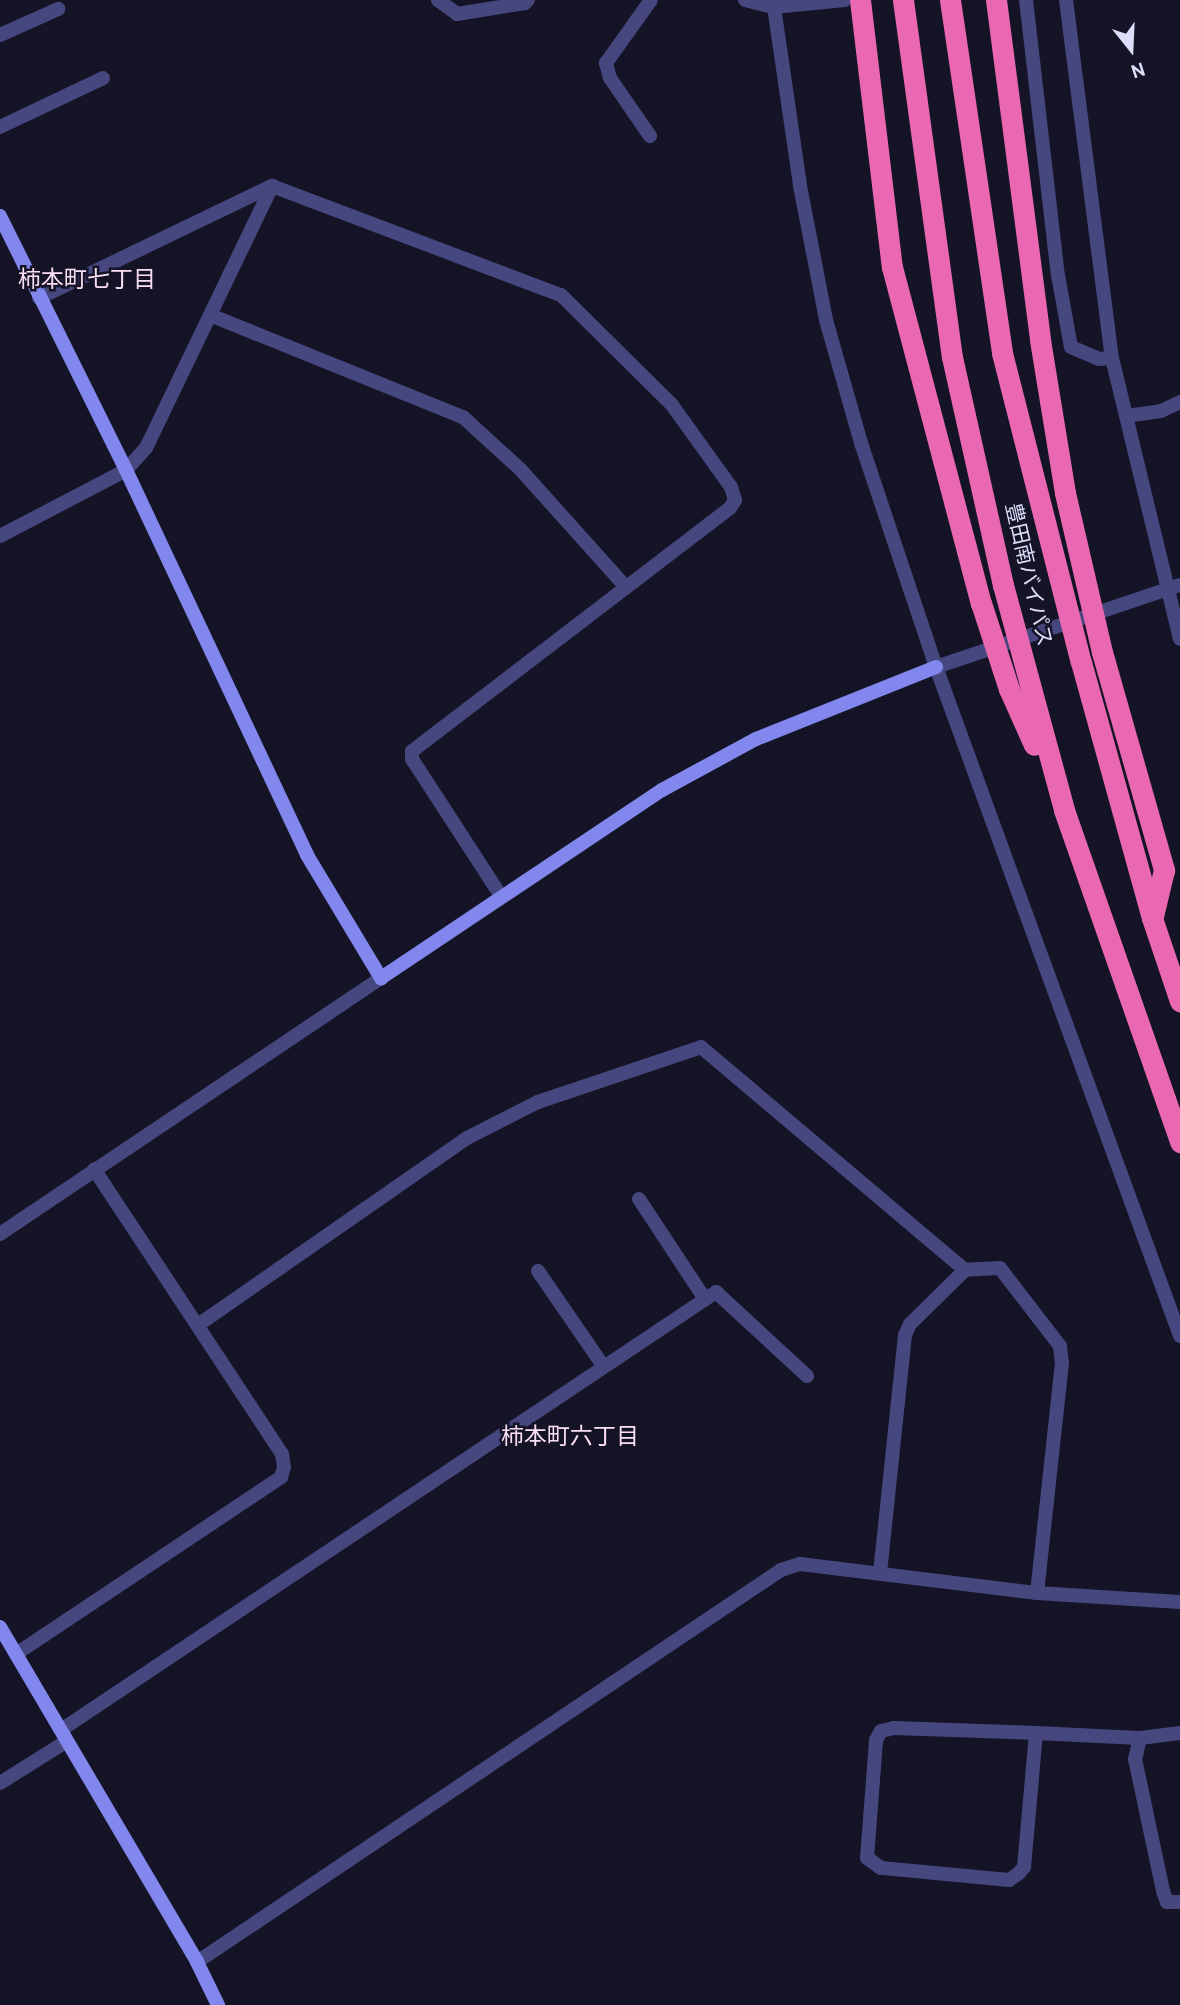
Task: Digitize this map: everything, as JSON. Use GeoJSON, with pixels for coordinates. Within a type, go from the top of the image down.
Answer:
{"type":"FeatureCollection","features":[{"type":"Feature","properties":{"kind":"highway"},"geometry":{"type":"LineString","coordinates":[[860,0],[892,267],[981,603],[1009,689],[1064,810]]}},
{"type":"Feature","properties":{"kind":"highway","name":"豊田南バイパス"},"geometry":{"type":"LineString","coordinates":[[903,0],[952,357],[1009,609],[1064,810],[1180,1142]]}},
{"type":"Feature","properties":{"kind":"highway","name":"豊田南バイパス"},"geometry":{"type":"LineString","coordinates":[[950,0],[1002,353],[1081,662],[1152,918],[1180,1001]]}},
{"type":"Feature","properties":{"kind":"highway"},"geometry":{"type":"LineString","coordinates":[[996,0],[1038,326],[1065,493],[1102,652],[1164,870],[1152,918]]}},
{"type":"Feature","properties":{"kind":"street"},"geometry":{"type":"LineString","coordinates":[[438,0],[457,14],[525,3],[528,0]]}},
{"type":"Feature","properties":{"kind":"street"},"geometry":{"type":"LineString","coordinates":[[650,136],[610,78],[606,64],[651,0]]}},
{"type":"Feature","properties":{"kind":"street"},"geometry":{"type":"LineString","coordinates":[[745,0],[773,4],[840,1]]}},
{"type":"Feature","properties":{"kind":"street"},"geometry":{"type":"LineString","coordinates":[[1026,0],[1058,275],[1071,347],[1099,359],[1112,358]]}},
{"type":"Feature","properties":{"kind":"street"},"geometry":{"type":"LineString","coordinates":[[1066,0],[1112,358],[1174,588],[1180,639]]}},
{"type":"Feature","properties":{"kind":"street"},"geometry":{"type":"LineString","coordinates":[[773,4],[800,186],[826,320],[861,443],[936,667],[1180,1336]]}},
{"type":"Feature","properties":{"kind":"street"},"geometry":{"type":"LineString","coordinates":[[0,35],[58,9]]}},
{"type":"Feature","properties":{"kind":"street"},"geometry":{"type":"LineString","coordinates":[[0,127],[103,78]]}},
{"type":"Feature","properties":{"kind":"street"},"geometry":{"type":"LineString","coordinates":[[39,298],[272,186],[561,295],[672,405],[731,487],[735,499],[730,508],[412,751],[412,759],[501,896]]}},
{"type":"Feature","properties":{"kind":"street"},"geometry":{"type":"LineString","coordinates":[[0,536],[126,470],[146,448],[272,186]]}},
{"type":"Feature","properties":{"kind":"street"},"geometry":{"type":"LineString","coordinates":[[0,216],[126,470],[307,855],[381,978]]}},
{"type":"Feature","properties":{"kind":"street"},"geometry":{"type":"LineString","coordinates":[[210,315],[463,417],[520,469],[626,587]]}},
{"type":"Feature","properties":{"kind":"street"},"geometry":{"type":"LineString","coordinates":[[1126,416],[1161,411],[1180,402]]}},
{"type":"Feature","properties":{"kind":"street"},"geometry":{"type":"LineString","coordinates":[[0,1234],[662,790],[756,739],[936,667],[1174,588]]}},
{"type":"Feature","properties":{"kind":"street"},"geometry":{"type":"LineString","coordinates":[[198,1325],[467,1138],[538,1102],[701,1047],[965,1270]]}},
{"type":"Feature","properties":{"kind":"street"},"geometry":{"type":"LineString","coordinates":[[16,1654],[281,1477],[284,1467],[282,1454],[94,1169]]}},
{"type":"Feature","properties":{"kind":"street"},"geometry":{"type":"LineString","coordinates":[[639,1199],[705,1299]]}},
{"type":"Feature","properties":{"kind":"street"},"geometry":{"type":"LineString","coordinates":[[880,1573],[905,1335],[910,1324],[965,1270],[1000,1268],[1060,1346],[1062,1363],[1037,1593]]}},
{"type":"Feature","properties":{"kind":"street"},"geometry":{"type":"LineString","coordinates":[[538,1271],[604,1367]]}},
{"type":"Feature","properties":{"kind":"street"},"geometry":{"type":"LineString","coordinates":[[0,1783],[64,1736],[716,1292],[807,1376]]}},
{"type":"Feature","properties":{"kind":"street"},"geometry":{"type":"LineString","coordinates":[[197,1962],[781,1570],[800,1564],[1037,1593],[1180,1602]]}},
{"type":"Feature","properties":{"kind":"street"},"geometry":{"type":"LineString","coordinates":[[0,1627],[197,1962],[218,2005]]}},
{"type":"Feature","properties":{"kind":"street"},"geometry":{"type":"LineString","coordinates":[[1036,1733],[1024,1867],[1019,1873],[1009,1880],[919,1872],[881,1868],[867,1858],[876,1740],[881,1731],[894,1728],[1036,1733],[1140,1738],[1180,1733]]}},
{"type":"Feature","properties":{"kind":"street"},"geometry":{"type":"LineString","coordinates":[[1140,1738],[1135,1759],[1163,1891],[1167,1902],[1180,1902]]}},
{"type":"Feature","properties":{"kind":"district","name":"柿本町七丁目"},"geometry":{"type":"Point","coordinates":[87,282]}},
{"type":"Feature","properties":{"kind":"district","name":"柿本町六丁目"},"geometry":{"type":"Point","coordinates":[570,1439]}}]}
